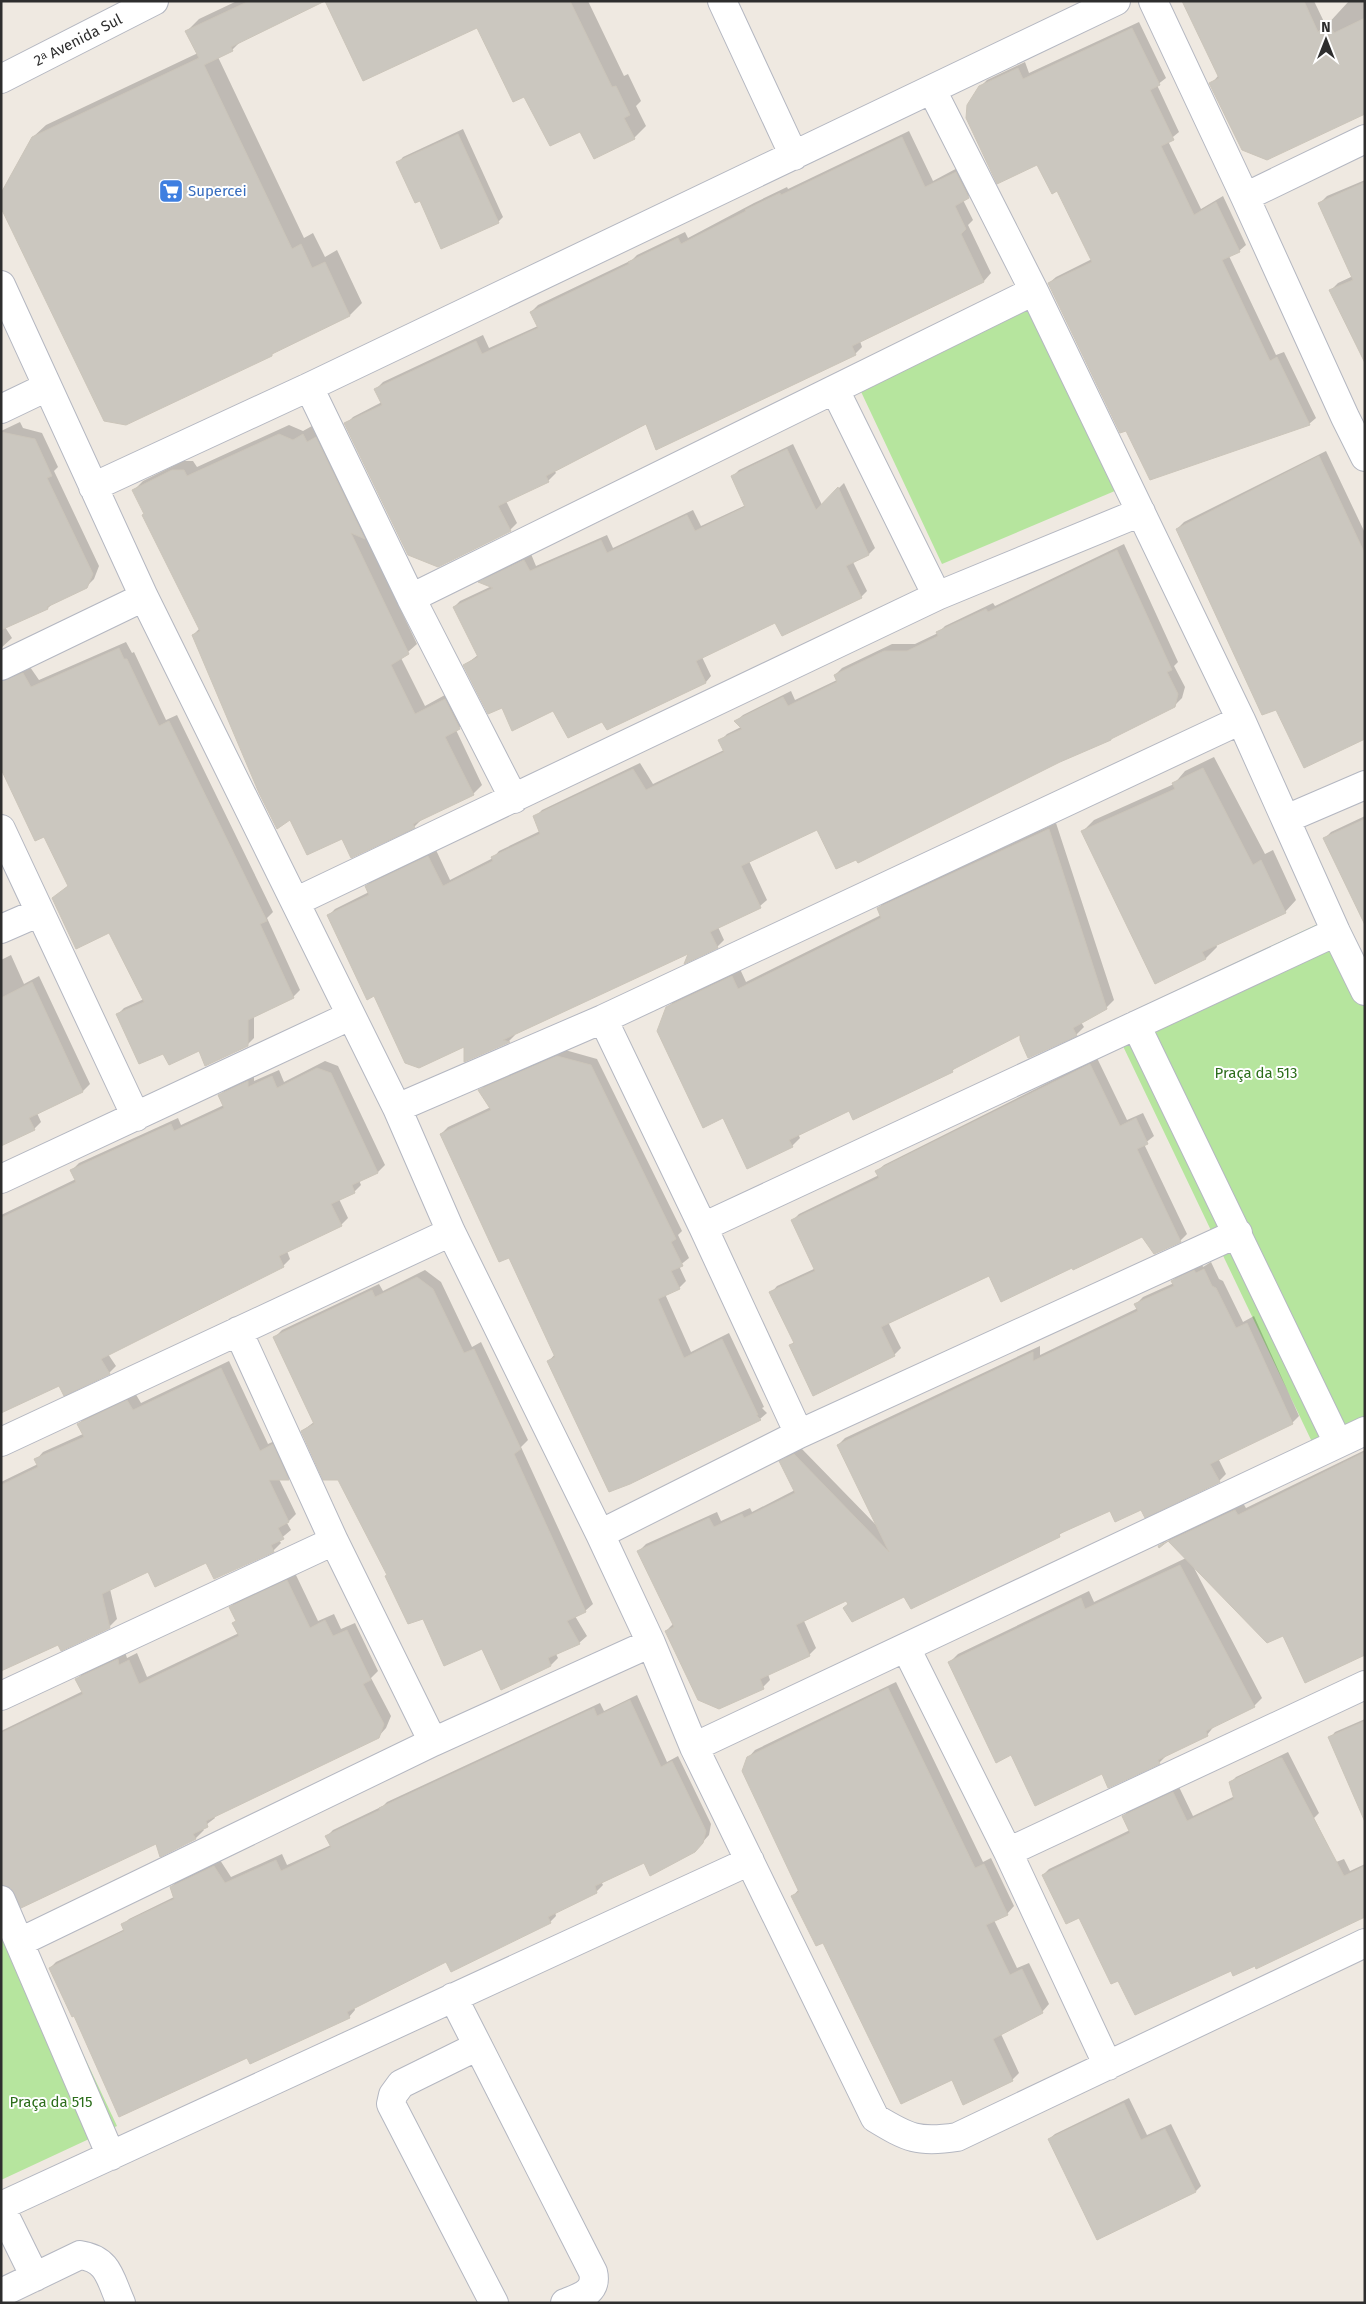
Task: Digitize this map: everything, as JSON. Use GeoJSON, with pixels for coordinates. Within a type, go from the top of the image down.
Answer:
{"type":"FeatureCollection","features":[{"type":"Feature","properties":{"kind":"street","name":"2ᵃ Avenida Sul"},"geometry":{"type":"LineString","coordinates":[[1,79],[154,1]]}},
{"type":"Feature","properties":{"kind":"street"},"geometry":{"type":"LineString","coordinates":[[722,1],[794,156]]}},
{"type":"Feature","properties":{"kind":"street"},"geometry":{"type":"LineString","coordinates":[[93,486],[310,387],[1116,1]]}},
{"type":"Feature","properties":{"kind":"street"},"geometry":{"type":"LineString","coordinates":[[1153,1],[1246,197],[1355,412],[1365,457]]}},
{"type":"Feature","properties":{"kind":"street"},"geometry":{"type":"LineString","coordinates":[[932,90],[1034,291],[1241,720],[1336,932],[1365,991]]}},
{"type":"Feature","properties":{"kind":"street"},"geometry":{"type":"LineString","coordinates":[[1246,197],[1365,138]]}},
{"type":"Feature","properties":{"kind":"street"},"geometry":{"type":"LineString","coordinates":[[1,285],[144,597],[397,1108],[451,1232],[600,1534],[650,1643],[694,1747],[875,2118],[903,2135],[932,2141],[957,2137],[1365,1943]]}},
{"type":"Feature","properties":{"kind":"street"},"geometry":{"type":"LineString","coordinates":[[412,598],[1034,291]]}},
{"type":"Feature","properties":{"kind":"street"},"geometry":{"type":"LineString","coordinates":[[1,409],[47,387]]}},
{"type":"Feature","properties":{"kind":"street"},"geometry":{"type":"LineString","coordinates":[[310,387],[412,598],[514,798]]}},
{"type":"Feature","properties":{"kind":"street"},"geometry":{"type":"LineString","coordinates":[[835,390],[937,596]]}},
{"type":"Feature","properties":{"kind":"street"},"geometry":{"type":"LineString","coordinates":[[295,902],[937,596],[1140,512]]}},
{"type":"Feature","properties":{"kind":"street"},"geometry":{"type":"LineString","coordinates":[[1,666],[144,597]]}},
{"type":"Feature","properties":{"kind":"street"},"geometry":{"type":"LineString","coordinates":[[397,1108],[603,1019],[1241,720]]}},
{"type":"Feature","properties":{"kind":"street"},"geometry":{"type":"LineString","coordinates":[[1286,819],[1365,785]]}},
{"type":"Feature","properties":{"kind":"street"},"geometry":{"type":"LineString","coordinates":[[1,829],[136,1117]]}},
{"type":"Feature","properties":{"kind":"street"},"geometry":{"type":"LineString","coordinates":[[1,929],[40,912]]}},
{"type":"Feature","properties":{"kind":"street"},"geometry":{"type":"LineString","coordinates":[[703,1227],[1336,932]]}},
{"type":"Feature","properties":{"kind":"street"},"geometry":{"type":"LineString","coordinates":[[1,1179],[350,1016]]}},
{"type":"Feature","properties":{"kind":"street"},"geometry":{"type":"LineString","coordinates":[[603,1019],[703,1227],[799,1434]]}},
{"type":"Feature","properties":{"kind":"street"},"geometry":{"type":"LineString","coordinates":[[1136,1025],[1338,1443]]}},
{"type":"Feature","properties":{"kind":"street"},"geometry":{"type":"LineString","coordinates":[[1,1442],[451,1232]]}},
{"type":"Feature","properties":{"kind":"street"},"geometry":{"type":"LineString","coordinates":[[600,1534],[799,1434],[1238,1233]]}},
{"type":"Feature","properties":{"kind":"street"},"geometry":{"type":"LineString","coordinates":[[238,1331],[334,1541],[433,1742]]}},
{"type":"Feature","properties":{"kind":"street"},"geometry":{"type":"LineString","coordinates":[[694,1747],[1365,1431]]}},
{"type":"Feature","properties":{"kind":"street"},"geometry":{"type":"LineString","coordinates":[[1,1696],[334,1541]]}},
{"type":"Feature","properties":{"kind":"street"},"geometry":{"type":"LineString","coordinates":[[20,1942],[433,1742],[650,1643]]}},
{"type":"Feature","properties":{"kind":"street"},"geometry":{"type":"LineString","coordinates":[[906,1648],[1008,1852],[1108,2066]]}},
{"type":"Feature","properties":{"kind":"street"},"geometry":{"type":"LineString","coordinates":[[1008,1852],[1365,1685]]}},
{"type":"Feature","properties":{"kind":"street"},"geometry":{"type":"LineString","coordinates":[[35,2277],[1,2207],[750,1861]]}},
{"type":"Feature","properties":{"kind":"street"},"geometry":{"type":"LineString","coordinates":[[1,1900],[111,2156]]}},
{"type":"Feature","properties":{"kind":"street"},"geometry":{"type":"LineString","coordinates":[[453,1997],[593,2272],[595,2279],[593,2287],[585,2295],[565,2303]]}},
{"type":"Feature","properties":{"kind":"street"},"geometry":{"type":"LineString","coordinates":[[478,2046],[401,2084],[392,2095],[391,2104],[494,2303]]}},
{"type":"Feature","properties":{"kind":"street"},"geometry":{"type":"LineString","coordinates":[[1,2293],[80,2255],[94,2257],[104,2265],[121,2303]]}},
{"type":"Feature","properties":{"kind":"green space"},"geometry":{"type":"Polygon","coordinates":[[[1033,293],[1129,485],[942,564],[856,381],[1033,293]]]}},
{"type":"Feature","properties":{"kind":"green space","name":"Praça da 513"},"geometry":{"type":"Polygon","coordinates":[[[1339,914],[1365,966],[1365,1446],[1323,1465],[1111,1021],[1339,914]]]}},
{"type":"Feature","properties":{"kind":"green space","name":"Praça da 515"},"geometry":{"type":"Polygon","coordinates":[[[1,1880],[117,2126],[1,2180],[1,1880]]]}},
{"type":"Feature","properties":{"kind":"building"},"geometry":{"type":"Polygon","coordinates":[[[249,1],[325,1],[231,47],[233,51],[204,65],[292,249],[301,244],[312,268],[325,262],[350,316],[272,354],[272,356],[126,425],[104,421],[1,208],[1,193],[32,137],[199,58],[185,31],[249,1]]]}},
{"type":"Feature","properties":{"kind":"building"},"geometry":{"type":"Polygon","coordinates":[[[325,1],[570,1],[612,87],[616,86],[630,115],[624,118],[635,139],[594,159],[580,132],[550,146],[524,97],[513,102],[477,28],[363,81],[325,1]]]}},
{"type":"Feature","properties":{"kind":"building"},"geometry":{"type":"Polygon","coordinates":[[[1182,1],[1304,1],[1318,32],[1328,22],[1334,33],[1365,18],[1365,114],[1267,160],[1242,150],[1209,83],[1219,78],[1182,1]]]}},
{"type":"Feature","properties":{"kind":"building"},"geometry":{"type":"Polygon","coordinates":[[[1132,28],[1160,85],[1150,90],[1174,140],[1161,146],[1194,215],[1216,202],[1240,252],[1222,260],[1270,361],[1277,357],[1310,425],[1150,480],[1126,431],[1120,433],[1048,283],[1092,262],[1057,191],[1052,194],[1037,165],[997,184],[966,118],[967,105],[979,86],[1018,68],[1023,79],[1132,28]]]}},
{"type":"Feature","properties":{"kind":"building"},"geometry":{"type":"Polygon","coordinates":[[[458,134],[499,223],[441,249],[420,201],[415,203],[396,162],[458,134]]]}},
{"type":"Feature","properties":{"kind":"building"},"geometry":{"type":"Polygon","coordinates":[[[902,137],[925,187],[956,172],[969,198],[955,206],[966,229],[961,234],[984,282],[852,346],[856,355],[656,450],[646,424],[546,476],[549,482],[498,506],[511,531],[438,567],[408,555],[344,423],[382,405],[374,389],[476,341],[482,354],[538,328],[530,312],[678,238],[681,244],[780,193],[781,195],[902,137]]]}},
{"type":"Feature","properties":{"kind":"building"},"geometry":{"type":"Polygon","coordinates":[[[1365,182],[1365,363],[1329,290],[1353,280],[1318,203],[1365,182]]]}},
{"type":"Feature","properties":{"kind":"building"},"geometry":{"type":"Polygon","coordinates":[[[1,432],[35,439],[52,476],[47,478],[93,574],[87,588],[47,607],[48,609],[1,630],[1,432]]]}},
{"type":"Feature","properties":{"kind":"building"},"geometry":{"type":"Polygon","coordinates":[[[279,434],[293,440],[303,434],[307,442],[316,437],[365,539],[351,533],[409,654],[391,665],[415,714],[445,699],[460,729],[445,737],[474,795],[413,824],[415,828],[351,858],[342,839],[307,855],[290,820],[277,829],[259,793],[192,635],[200,631],[142,515],[144,514],[132,490],[172,470],[184,470],[187,476],[279,434]]]}},
{"type":"Feature","properties":{"kind":"building"},"geometry":{"type":"Polygon","coordinates":[[[787,449],[816,510],[838,487],[869,555],[846,566],[862,598],[782,636],[775,623],[696,661],[706,683],[607,730],[602,722],[568,738],[553,711],[512,731],[502,708],[488,714],[463,665],[478,657],[453,607],[493,588],[478,582],[524,560],[530,571],[601,540],[607,553],[687,515],[695,531],[745,507],[731,476],[787,449]]]}},
{"type":"Feature","properties":{"kind":"building"},"geometry":{"type":"Polygon","coordinates":[[[1319,456],[1365,554],[1365,739],[1304,768],[1276,710],[1262,715],[1176,529],[1319,456]]]}},
{"type":"Feature","properties":{"kind":"building"},"geometry":{"type":"Polygon","coordinates":[[[1117,550],[1172,670],[1167,672],[1178,694],[1175,707],[858,863],[856,860],[836,869],[817,830],[741,866],[761,908],[710,932],[718,948],[684,964],[688,954],[503,1040],[510,1042],[464,1062],[464,1047],[419,1068],[405,1063],[374,996],[367,1000],[327,915],[369,895],[365,886],[428,856],[443,886],[493,861],[491,857],[540,834],[533,816],[633,769],[646,790],[724,752],[718,740],[742,729],[734,721],[783,697],[788,706],[837,682],[834,675],[884,651],[907,651],[938,636],[936,632],[986,609],[988,612],[1117,550]]]}},
{"type":"Feature","properties":{"kind":"building"},"geometry":{"type":"Polygon","coordinates":[[[119,648],[124,659],[127,659],[159,726],[169,721],[267,921],[260,924],[294,998],[248,1020],[248,1046],[205,1066],[199,1051],[169,1065],[163,1054],[139,1064],[116,1014],[144,1002],[109,933],[76,949],[52,898],[68,886],[44,837],[35,841],[1,769],[1,681],[23,673],[31,687],[119,648]]]}},
{"type":"Feature","properties":{"kind":"building"},"geometry":{"type":"Polygon","coordinates":[[[1203,768],[1253,865],[1261,860],[1286,913],[1202,952],[1206,959],[1155,984],[1081,831],[1175,789],[1172,783],[1203,768]]]}},
{"type":"Feature","properties":{"kind":"building"},"geometry":{"type":"Polygon","coordinates":[[[1365,819],[1365,925],[1323,838],[1365,819]]]}},
{"type":"Feature","properties":{"kind":"building"},"geometry":{"type":"Polygon","coordinates":[[[1049,829],[1107,1009],[1073,1028],[1077,1036],[1028,1058],[1020,1040],[1020,1035],[952,1070],[953,1072],[853,1120],[849,1111],[789,1140],[793,1147],[747,1169],[723,1118],[703,1128],[657,1031],[666,1007],[732,976],[738,989],[881,918],[877,908],[1049,829]]]}},
{"type":"Feature","properties":{"kind":"building"},"geometry":{"type":"Polygon","coordinates":[[[32,982],[83,1092],[29,1118],[35,1130],[1,1146],[1,998],[32,982]]]}},
{"type":"Feature","properties":{"kind":"building"},"geometry":{"type":"Polygon","coordinates":[[[557,1056],[591,1065],[676,1239],[671,1242],[683,1266],[671,1271],[680,1289],[658,1299],[684,1358],[722,1339],[758,1415],[756,1415],[761,1420],[630,1484],[609,1492],[547,1361],[555,1357],[509,1258],[499,1262],[440,1134],[491,1110],[478,1090],[557,1056]]]}},
{"type":"Feature","properties":{"kind":"building"},"geometry":{"type":"Polygon","coordinates":[[[1090,1064],[1120,1126],[1136,1118],[1148,1144],[1137,1149],[1181,1242],[1154,1254],[1142,1237],[1001,1302],[989,1276],[881,1327],[895,1356],[813,1396],[789,1345],[794,1343],[769,1292],[815,1271],[791,1220],[879,1178],[875,1171],[1090,1064]]]}},
{"type":"Feature","properties":{"kind":"building"},"geometry":{"type":"Polygon","coordinates":[[[317,1068],[331,1073],[378,1173],[352,1185],[355,1193],[331,1204],[342,1226],[279,1256],[284,1267],[101,1359],[110,1374],[64,1396],[59,1386],[1,1413],[1,1218],[76,1182],[70,1170],[171,1124],[174,1131],[224,1108],[218,1095],[248,1081],[248,1087],[272,1076],[277,1088],[317,1068]]]}},
{"type":"Feature","properties":{"kind":"building"},"geometry":{"type":"Polygon","coordinates":[[[1204,1269],[1236,1328],[1247,1323],[1293,1424],[1210,1464],[1220,1482],[1145,1518],[1141,1510],[1115,1522],[1110,1511],[1059,1534],[1060,1537],[911,1609],[904,1597],[852,1622],[843,1608],[848,1604],[846,1601],[796,1625],[810,1656],[760,1679],[764,1689],[719,1709],[698,1700],[665,1631],[674,1627],[637,1551],[709,1518],[714,1527],[742,1514],[744,1518],[795,1493],[779,1461],[794,1454],[889,1552],[837,1445],[1033,1352],[1033,1361],[1138,1311],[1134,1304],[1174,1286],[1171,1281],[1194,1270],[1196,1273],[1204,1269]]]}},
{"type":"Feature","properties":{"kind":"building"},"geometry":{"type":"Polygon","coordinates":[[[417,1277],[433,1289],[464,1353],[474,1349],[521,1449],[514,1454],[586,1612],[567,1621],[580,1644],[548,1658],[551,1666],[501,1690],[482,1649],[444,1666],[423,1619],[408,1624],[385,1576],[387,1575],[338,1480],[323,1480],[301,1431],[314,1424],[273,1337],[372,1290],[375,1297],[417,1277]]]}},
{"type":"Feature","properties":{"kind":"building"},"geometry":{"type":"Polygon","coordinates":[[[221,1368],[260,1451],[273,1444],[289,1480],[269,1480],[289,1522],[278,1528],[284,1539],[271,1545],[274,1552],[214,1579],[206,1563],[155,1587],[148,1572],[102,1594],[110,1628],[61,1651],[58,1645],[1,1671],[1,1485],[38,1467],[34,1459],[84,1437],[77,1424],[127,1400],[133,1410],[221,1368]]]}},
{"type":"Feature","properties":{"kind":"building"},"geometry":{"type":"Polygon","coordinates":[[[1365,1452],[1365,1655],[1305,1683],[1283,1636],[1267,1643],[1168,1541],[1235,1510],[1238,1515],[1365,1452]]]}},
{"type":"Feature","properties":{"kind":"building"},"geometry":{"type":"Polygon","coordinates":[[[1180,1565],[1255,1707],[1206,1731],[1208,1736],[1158,1760],[1160,1764],[1108,1788],[1102,1774],[1035,1806],[1011,1755],[996,1763],[948,1662],[1081,1598],[1085,1609],[1180,1565]]]}},
{"type":"Feature","properties":{"kind":"building"},"geometry":{"type":"Polygon","coordinates":[[[287,1580],[310,1628],[325,1620],[333,1636],[347,1630],[371,1680],[363,1684],[384,1724],[379,1738],[206,1821],[208,1827],[193,1834],[196,1839],[160,1857],[156,1844],[21,1908],[11,1888],[1,1885],[1,1733],[83,1694],[75,1679],[118,1659],[119,1665],[129,1660],[139,1684],[239,1636],[232,1623],[236,1621],[229,1607],[287,1580]]]}},
{"type":"Feature","properties":{"kind":"building"},"geometry":{"type":"Polygon","coordinates":[[[888,1688],[975,1868],[984,1864],[1008,1915],[986,1925],[1010,1975],[1022,1969],[1043,2013],[993,2039],[1013,2081],[963,2105],[952,2080],[901,2104],[823,1943],[816,1946],[791,1896],[799,1892],[742,1771],[747,1757],[888,1688]]]}},
{"type":"Feature","properties":{"kind":"building"},"geometry":{"type":"Polygon","coordinates":[[[630,1700],[661,1767],[672,1761],[706,1831],[703,1843],[695,1852],[650,1876],[644,1863],[595,1886],[597,1893],[548,1917],[551,1923],[451,1972],[446,1962],[347,2012],[350,2018],[250,2064],[247,2058],[119,2117],[74,2016],[72,2017],[49,1968],[124,1931],[121,1924],[174,1899],[170,1887],[214,1866],[225,1883],[276,1860],[281,1871],[331,1847],[325,1836],[380,1810],[379,1808],[594,1708],[597,1716],[630,1700]]]}},
{"type":"Feature","properties":{"kind":"building"},"geometry":{"type":"Polygon","coordinates":[[[1365,1721],[1365,1822],[1328,1737],[1365,1721]]]}},
{"type":"Feature","properties":{"kind":"building"},"geometry":{"type":"Polygon","coordinates":[[[1282,1758],[1344,1876],[1365,1866],[1365,1917],[1256,1969],[1255,1966],[1233,1976],[1231,1971],[1135,2015],[1118,1981],[1111,1984],[1079,1918],[1066,1924],[1042,1875],[1130,1833],[1122,1816],[1173,1792],[1187,1821],[1234,1799],[1229,1782],[1282,1758]]]}},
{"type":"Feature","properties":{"kind":"building"},"geometry":{"type":"Polygon","coordinates":[[[1124,2103],[1141,2140],[1165,2129],[1196,2192],[1097,2240],[1048,2139],[1124,2103]]]}},
{"type":"Feature","properties":{"kind":"place","name":"Supercei"},"geometry":{"type":"Point","coordinates":[171,191]}}]}
